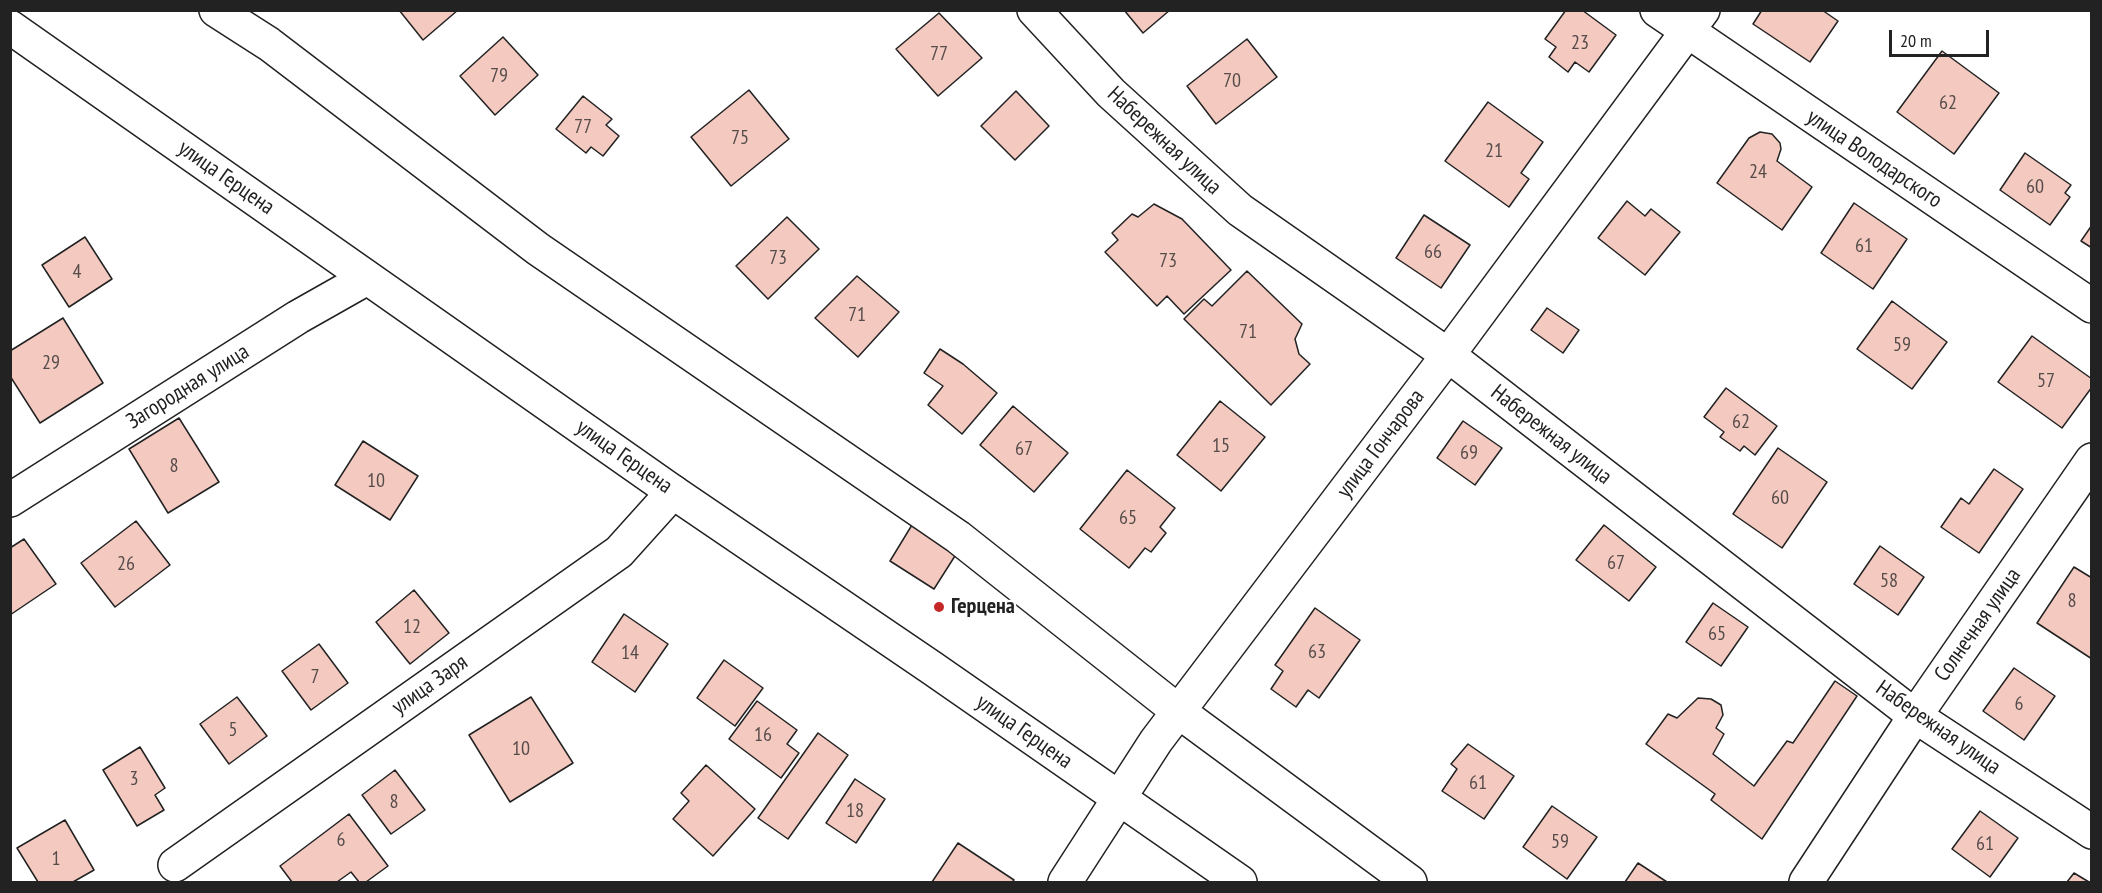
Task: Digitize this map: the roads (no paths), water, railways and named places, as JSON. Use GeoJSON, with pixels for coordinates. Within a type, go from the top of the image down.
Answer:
{"type":"FeatureCollection","features":[{"type":"Feature","properties":{"kind":"street"},"geometry":{"type":"LineString","coordinates":[[216,10],[269,44],[538,249],[958,537],[1178,711],[1410,882]]}},
{"type":"Feature","properties":{"kind":"street","name":"Набережная улица"},"geometry":{"type":"LineString","coordinates":[[1034,10],[1111,93],[1240,210],[1448,355],[1915,716],[2091,832]]}},
{"type":"Feature","properties":{"kind":"street","name":"улица Володарского"},"geometry":{"type":"LineString","coordinates":[[1657,10],[1695,21],[2091,306]]}},
{"type":"Feature","properties":{"kind":"street","name":"улица Гончарова"},"geometry":{"type":"LineString","coordinates":[[1065,882],[1118,797],[1178,711],[1448,355],[1695,21]]}},
{"type":"Feature","properties":{"kind":"street","name":"улица Герцена"},"geometry":{"type":"LineString","coordinates":[[10,27],[673,492],[1240,882]]}},
{"type":"Feature","properties":{"kind":"street","name":"Загородная улица"},"geometry":{"type":"LineString","coordinates":[[10,500],[298,317],[367,278]]}},
{"type":"Feature","properties":{"kind":"street","name":"Солнечная улица"},"geometry":{"type":"LineString","coordinates":[[1806,882],[1915,716],[2091,460]]}},
{"type":"Feature","properties":{"kind":"street","name":"улица Заря"},"geometry":{"type":"LineString","coordinates":[[175,865],[619,552],[673,492]]}},
{"type":"Feature","properties":{"kind":"place","name":"Герцена"},"geometry":{"type":"Point","coordinates":[939,607]}}]}
